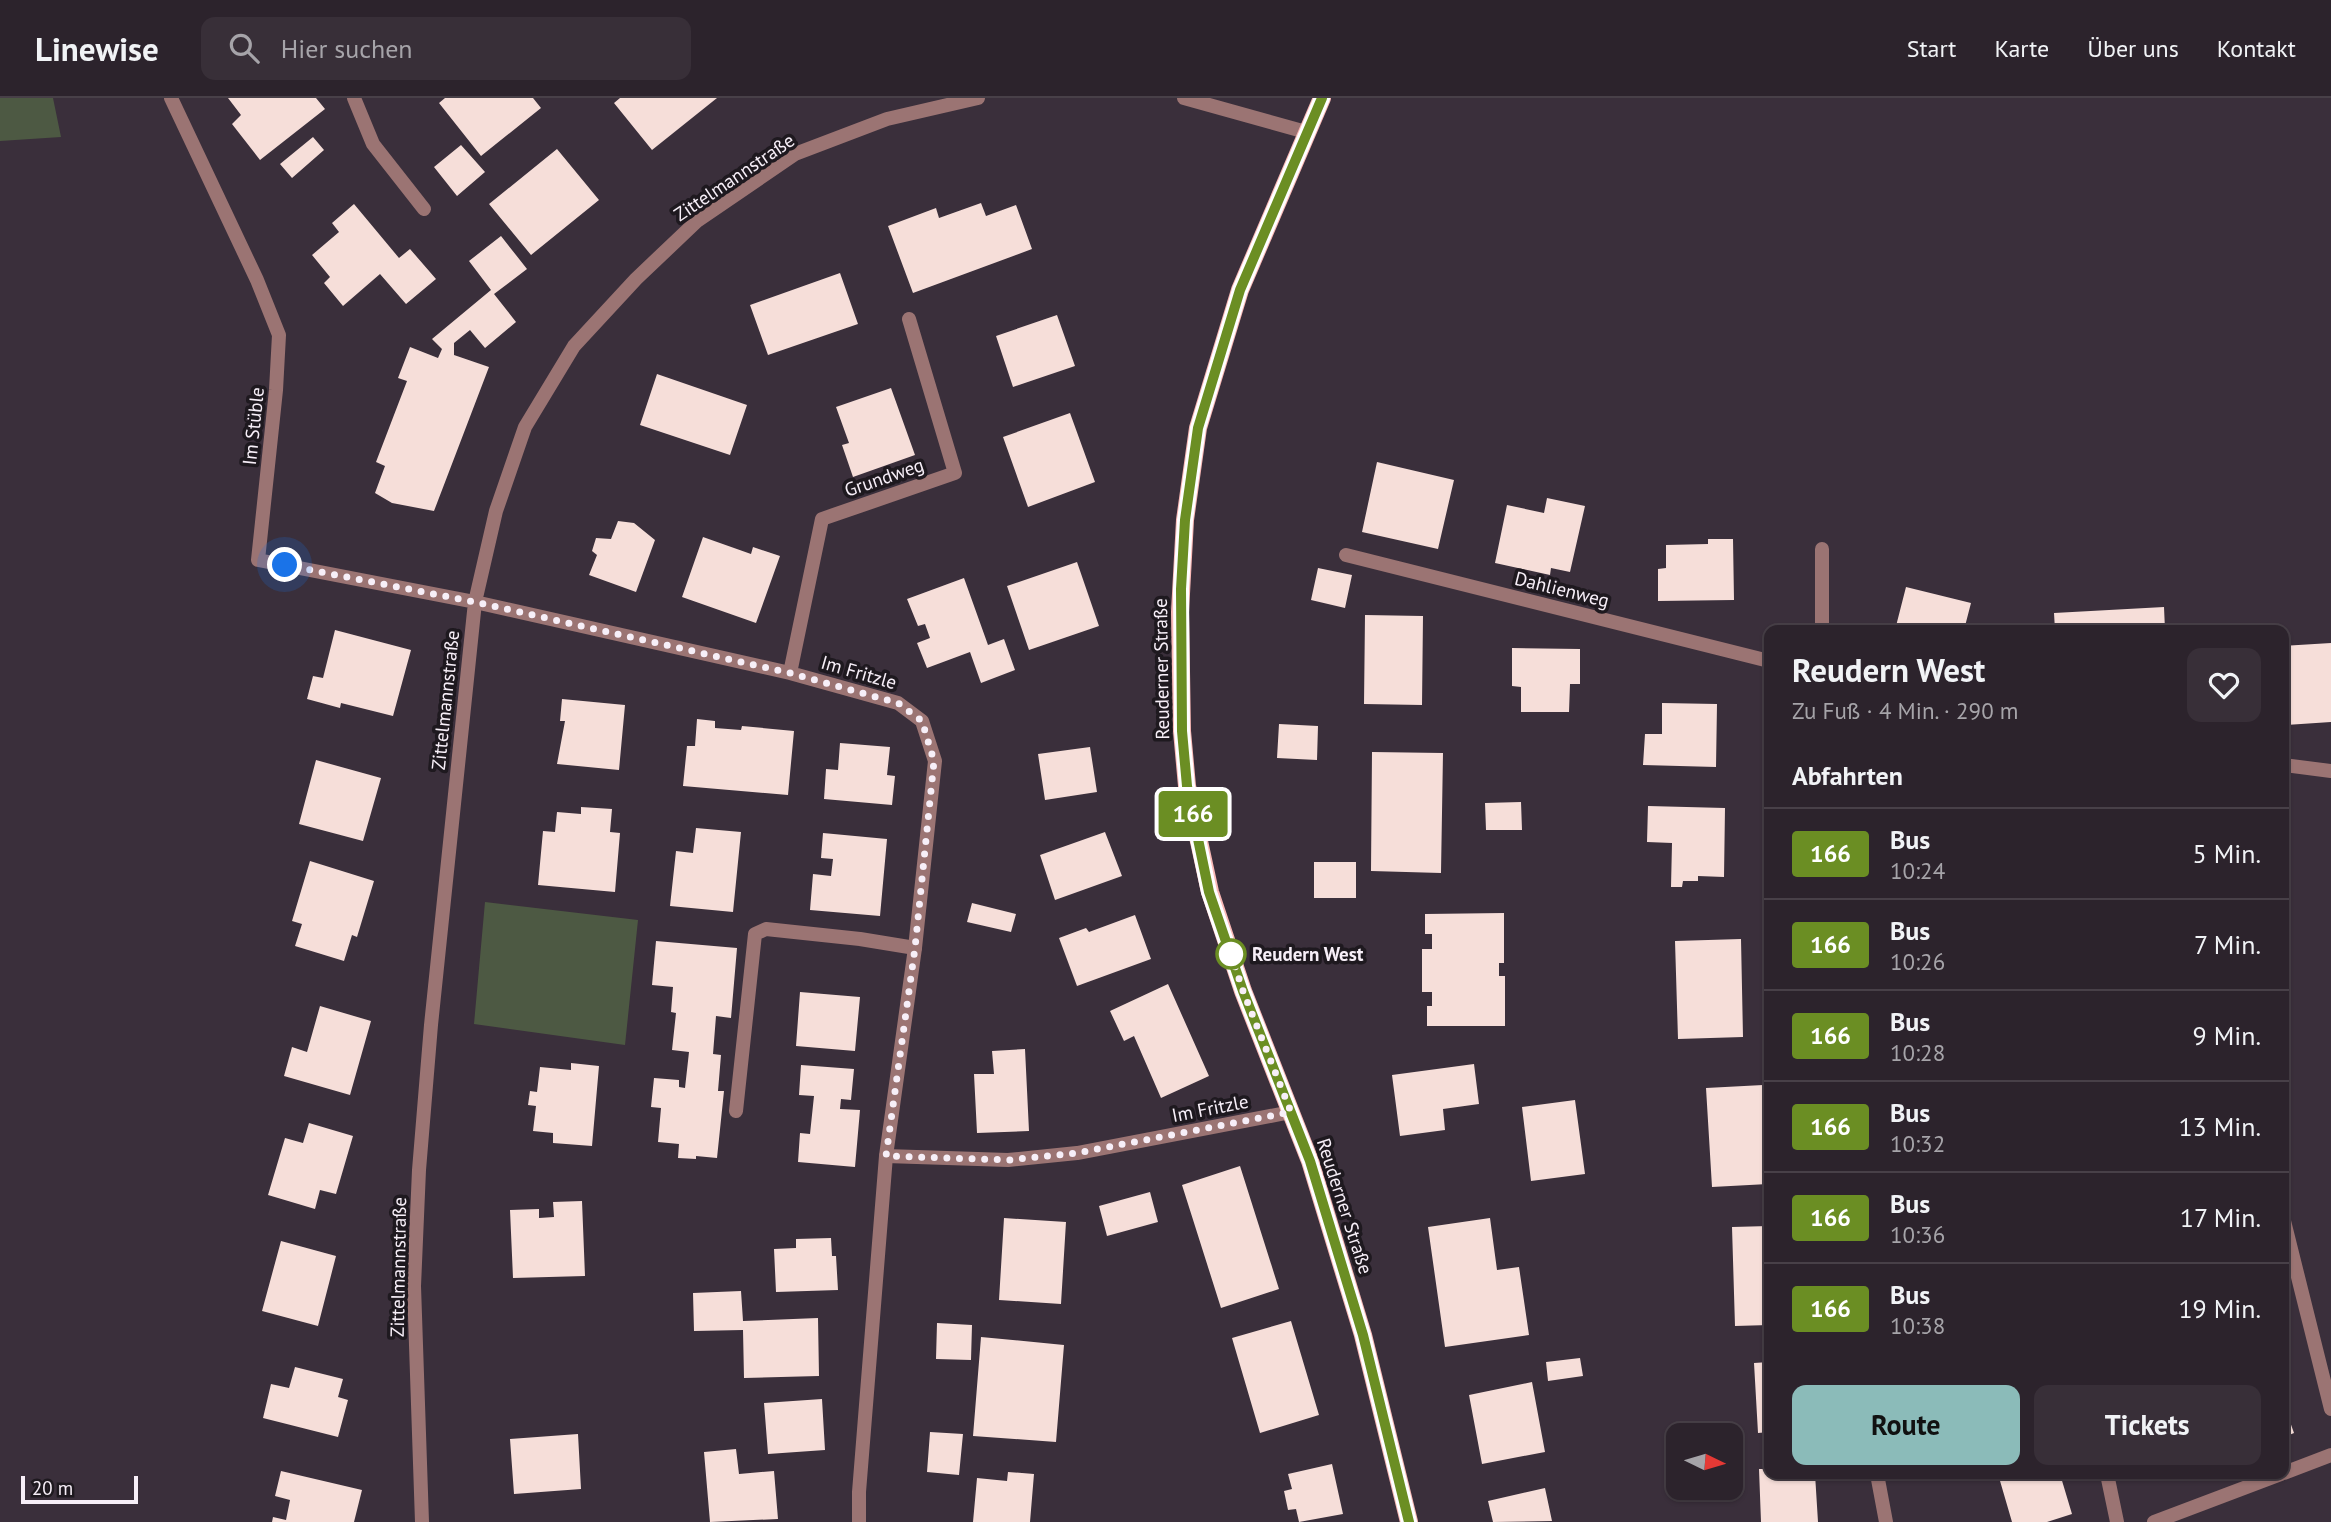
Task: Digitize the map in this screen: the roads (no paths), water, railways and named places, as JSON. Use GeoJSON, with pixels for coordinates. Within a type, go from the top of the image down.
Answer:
{"type":"FeatureCollection","features":[{"type":"Feature","properties":{"kind":"main road","name":"Reuderner Straße"},"geometry":{"type":"LineString","coordinates":[[1322,98],[1240,290],[1198,428],[1185,520],[1180,612],[1182,731],[1187,786],[1209,892],[1243,991],[1310,1161],[1363,1335],[1409,1522]]}},
{"type":"Feature","properties":{"kind":"street","name":"Im Stüble"},"geometry":{"type":"LineString","coordinates":[[171,98],[257,280],[279,335],[276,390],[258,560],[475,602]]}},
{"type":"Feature","properties":{"kind":"street"},"geometry":{"type":"LineString","coordinates":[[354,98],[373,144],[424,209]]}},
{"type":"Feature","properties":{"kind":"street","name":"Zittelmannstraße"},"geometry":{"type":"LineString","coordinates":[[422,1522],[414,1286],[419,1170],[430,1026],[475,602],[496,511],[526,427],[574,346],[636,279],[697,221],[795,154],[887,119],[978,98]]}},
{"type":"Feature","properties":{"kind":"street"},"geometry":{"type":"LineString","coordinates":[[1184,98],[1306,132]]}},
{"type":"Feature","properties":{"kind":"street","name":"Grundweg"},"geometry":{"type":"LineString","coordinates":[[790,673],[822,519],[955,473],[909,319]]}},
{"type":"Feature","properties":{"kind":"street"},"geometry":{"type":"LineString","coordinates":[[1822,549],[1822,625]]}},
{"type":"Feature","properties":{"kind":"street","name":"Dahlienweg"},"geometry":{"type":"LineString","coordinates":[[1346,555],[1764,660]]}},
{"type":"Feature","properties":{"kind":"street","name":"Im Fritzle"},"geometry":{"type":"LineString","coordinates":[[475,602],[790,673],[898,703],[922,721],[934,761],[915,948],[886,1156],[859,1492],[859,1522]]}},
{"type":"Feature","properties":{"kind":"street"},"geometry":{"type":"LineString","coordinates":[[2289,766],[2331,771]]}},
{"type":"Feature","properties":{"kind":"street"},"geometry":{"type":"LineString","coordinates":[[736,1111],[755,934],[766,929],[915,948]]}},
{"type":"Feature","properties":{"kind":"street","name":"Im Fritzle"},"geometry":{"type":"LineString","coordinates":[[886,1156],[1009,1160],[1077,1153],[1291,1112]]}},
{"type":"Feature","properties":{"kind":"street"},"geometry":{"type":"LineString","coordinates":[[2289,1241],[2331,1409]]}},
{"type":"Feature","properties":{"kind":"street"},"geometry":{"type":"LineString","coordinates":[[2289,1471],[2331,1455]]}},
{"type":"Feature","properties":{"kind":"street"},"geometry":{"type":"LineString","coordinates":[[1878,1479],[1886,1522]]}},
{"type":"Feature","properties":{"kind":"street"},"geometry":{"type":"LineString","coordinates":[[2108,1479],[2117,1522]]}},
{"type":"Feature","properties":{"kind":"street"},"geometry":{"type":"LineString","coordinates":[[2154,1522],[2267,1479]]}},
{"type":"Feature","properties":{"kind":"place","name":"Reudern West"},"geometry":{"type":"Point","coordinates":[1231,954]}}]}
